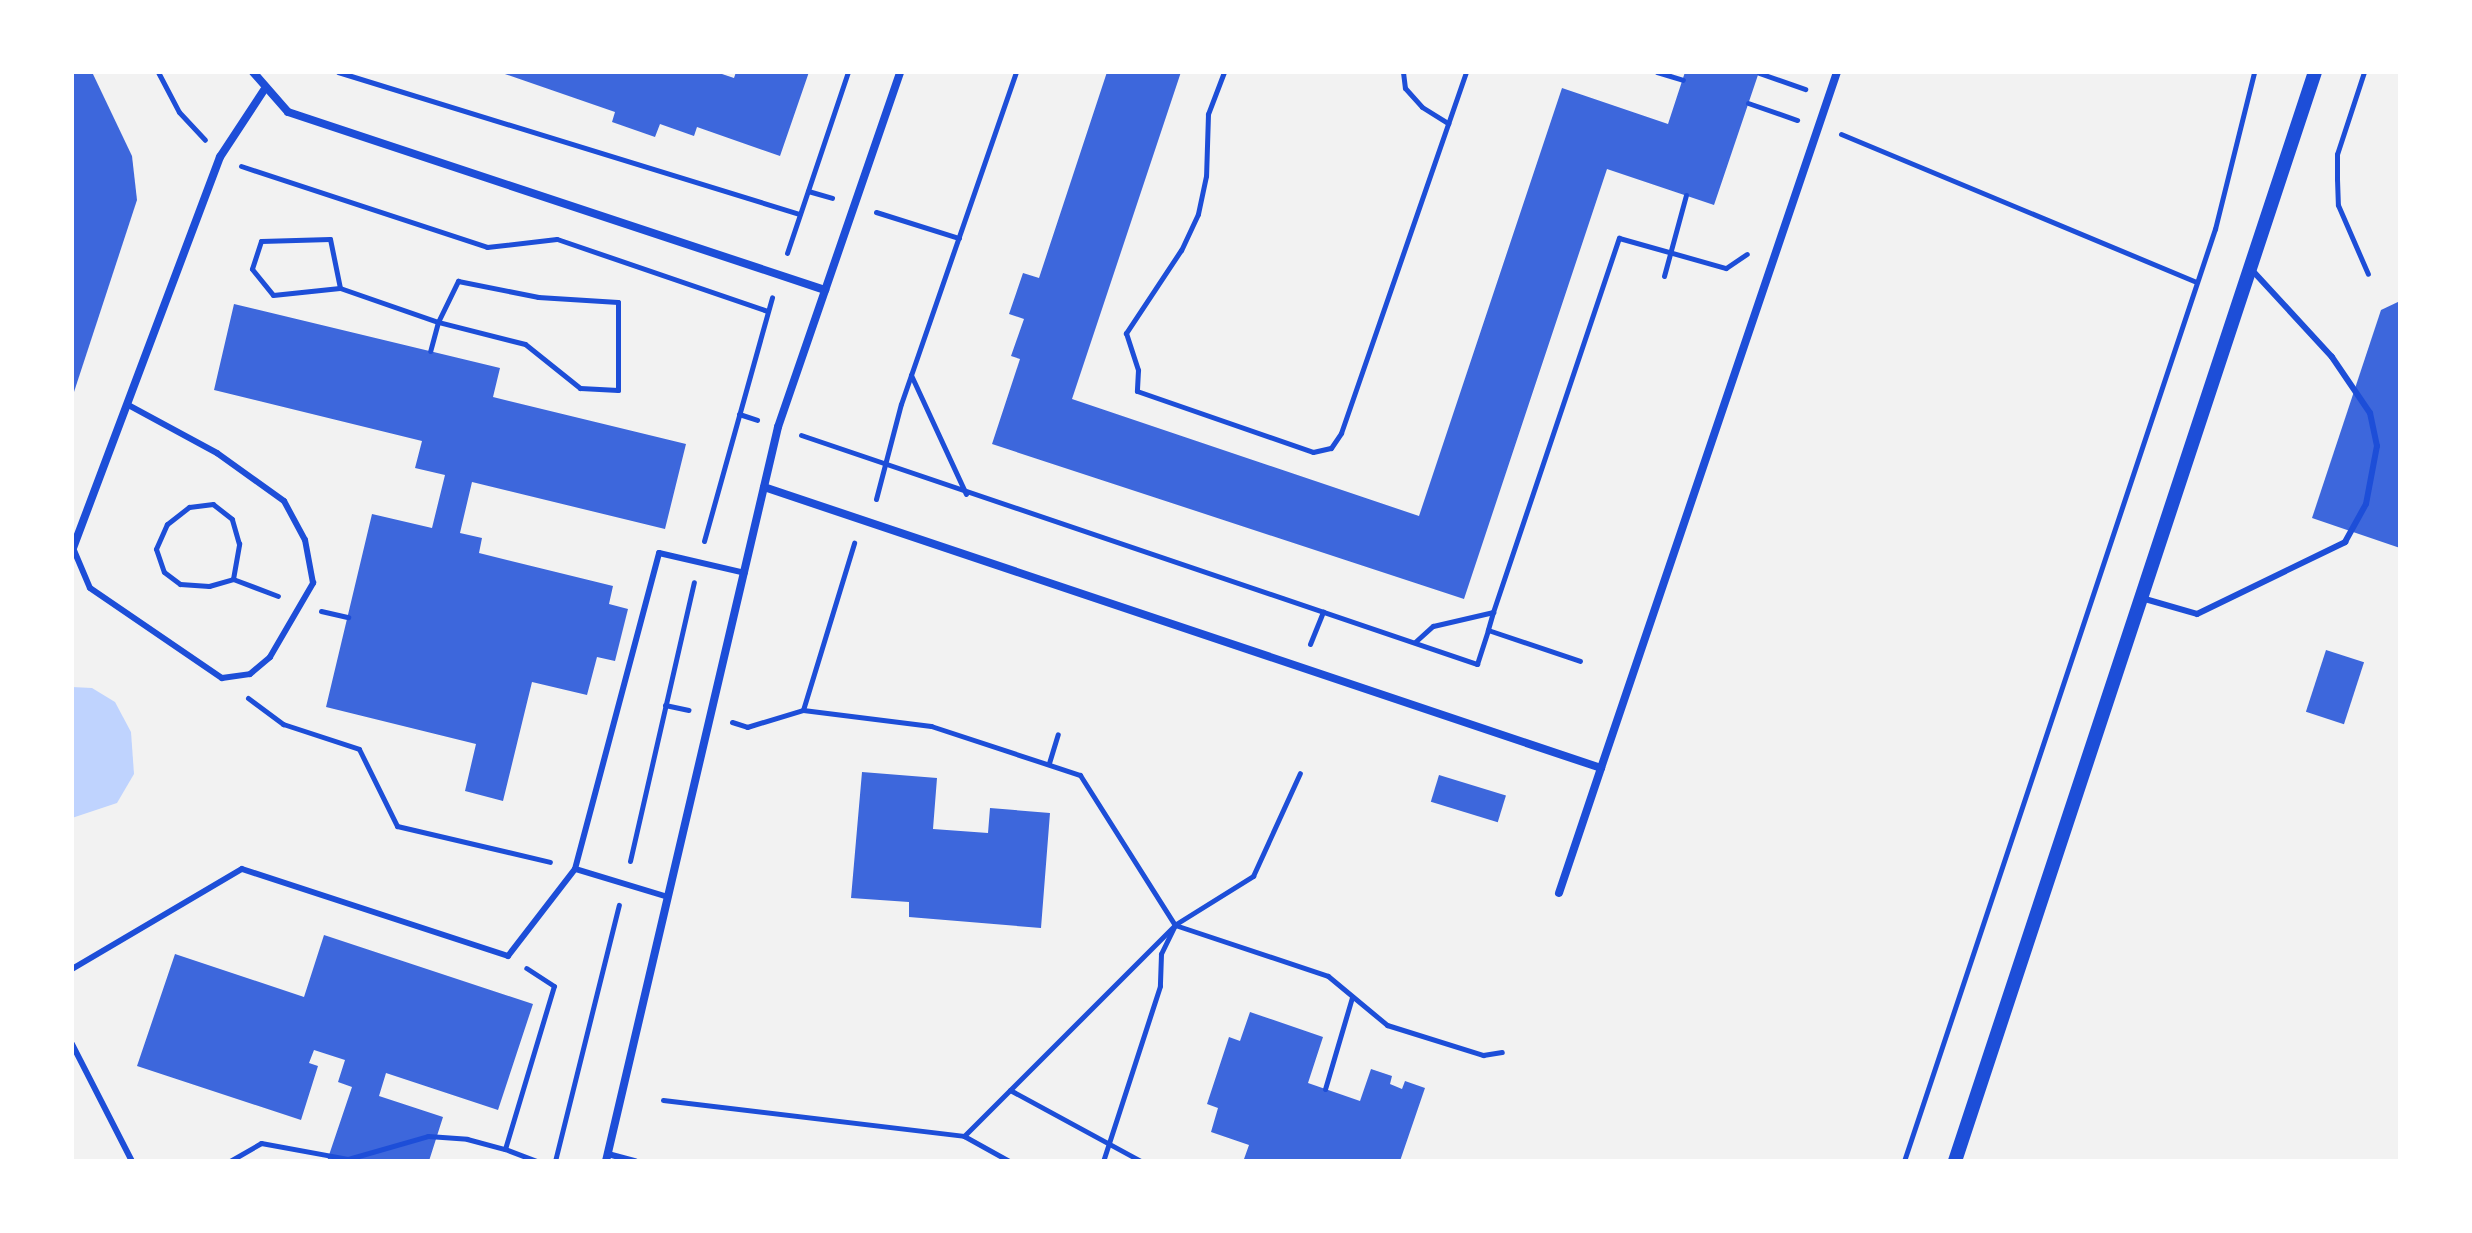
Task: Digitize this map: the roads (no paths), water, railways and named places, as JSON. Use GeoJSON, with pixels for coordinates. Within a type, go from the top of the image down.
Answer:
{"type":"FeatureCollection","features":[{"type":"Feature","properties":{"kind":"street"},"geometry":{"type":"LineString","coordinates":[[253,72],[264,90],[288,112],[825,290]]}},
{"type":"Feature","properties":{"kind":"street"},"geometry":{"type":"LineString","coordinates":[[607,1158],[778,427],[900,72]]}},
{"type":"Feature","properties":{"kind":"street"},"geometry":{"type":"LineString","coordinates":[[1559,893],[1837,72]]}},
{"type":"Feature","properties":{"kind":"street"},"geometry":{"type":"LineString","coordinates":[[1955,1161],[2021,951],[2145,599],[2315,72]]}},
{"type":"Feature","properties":{"kind":"street"},"geometry":{"type":"LineString","coordinates":[[73,548],[130,406],[220,157],[264,90]]}},
{"type":"Feature","properties":{"kind":"street"},"geometry":{"type":"LineString","coordinates":[[764,487],[1601,768]]}},
{"type":"Feature","properties":{"kind":"lane"},"geometry":{"type":"LineString","coordinates":[[2145,599],[2197,614],[2277,572],[2345,542],[2359,524],[2370,489],[2377,446],[2370,413],[2332,357],[2251,269]]}},
{"type":"Feature","properties":{"kind":"lane"},"geometry":{"type":"LineString","coordinates":[[73,548],[90,588],[222,678],[250,674],[270,657],[313,583],[308,554],[284,501],[217,453],[130,406]]}},
{"type":"Feature","properties":{"kind":"lane"},"geometry":{"type":"LineString","coordinates":[[72,969],[242,869],[508,956],[575,869],[659,553],[745,573]]}},
{"type":"Feature","properties":{"kind":"lane"},"geometry":{"type":"LineString","coordinates":[[575,869],[668,897]]}},
{"type":"Feature","properties":{"kind":"lane"},"geometry":{"type":"LineString","coordinates":[[72,1044],[132,1161]]}},
{"type":"Feature","properties":{"kind":"lane"},"geometry":{"type":"LineString","coordinates":[[607,1158],[635,1161]]}},
{"type":"Feature","properties":{"kind":"water"},"geometry":{"type":"Polygon","coordinates":[[[72,687],[92,688],[115,702],[131,732],[134,774],[117,803],[72,818],[72,687]]]}}]}
